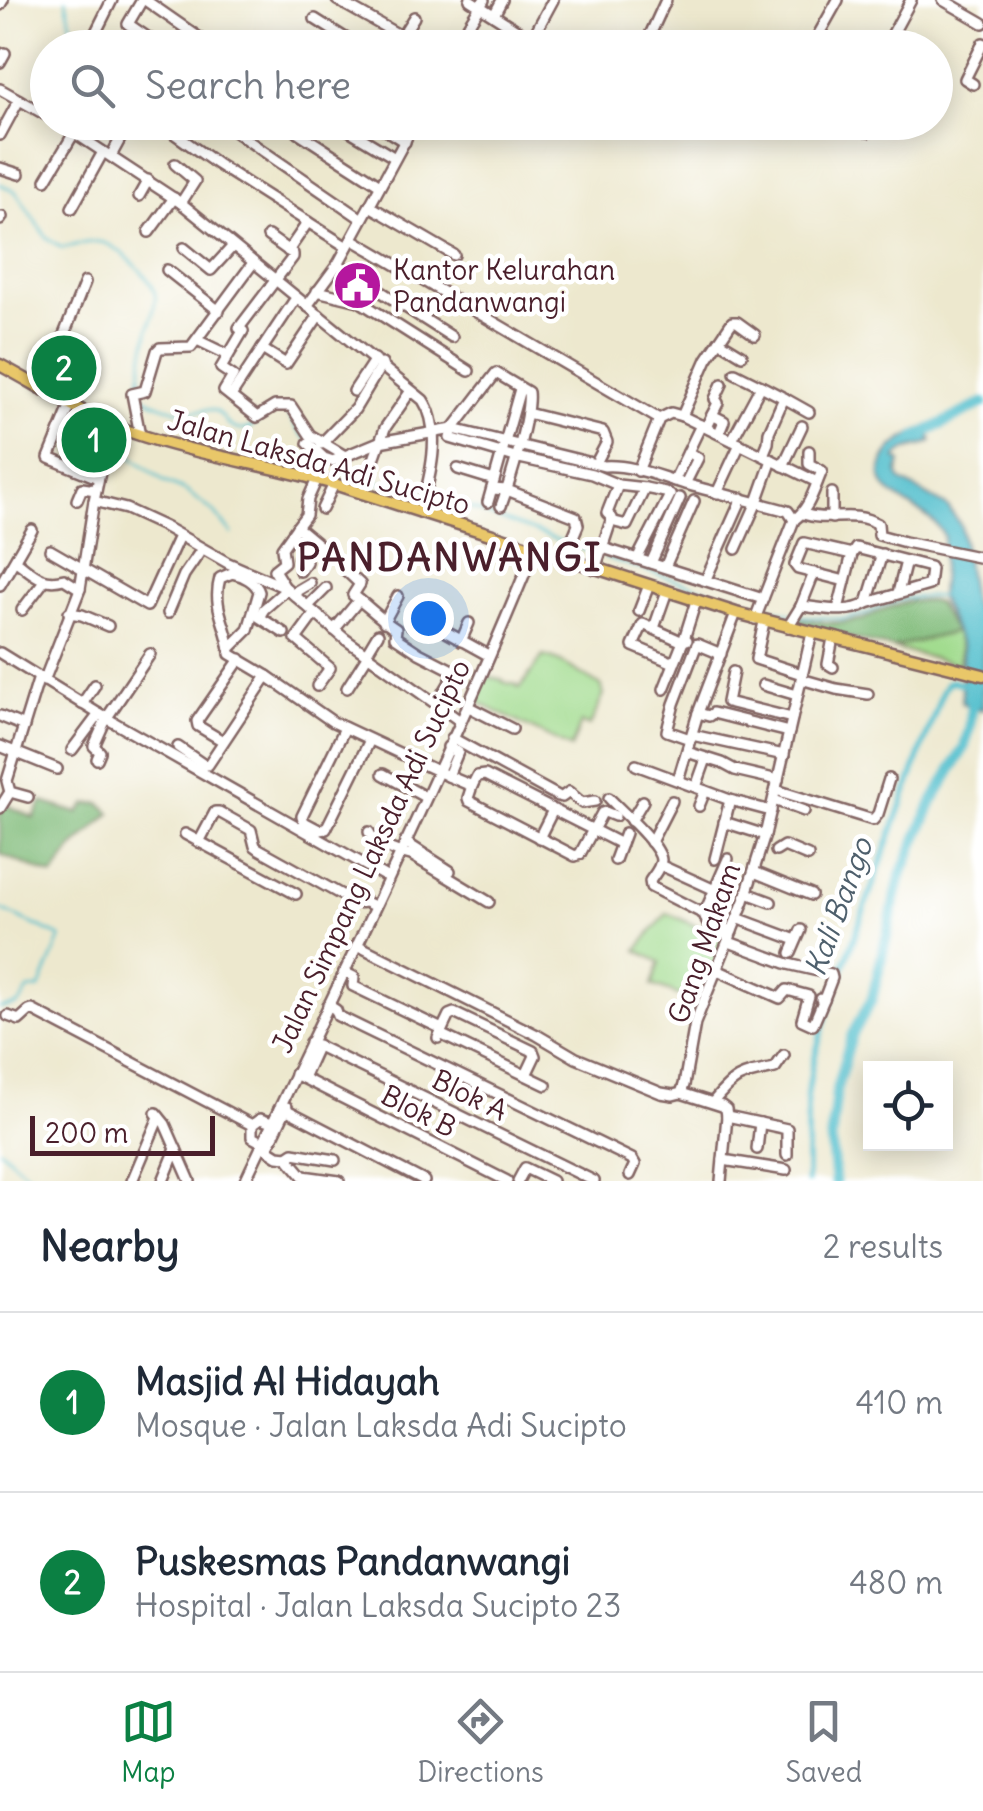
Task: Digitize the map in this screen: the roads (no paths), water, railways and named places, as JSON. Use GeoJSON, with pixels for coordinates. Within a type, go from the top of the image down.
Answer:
{"type":"FeatureCollection","features":[{"type":"Feature","properties":{"kind":"main road","name":"Jalan Laksda Adi Sucipto"},"geometry":{"type":"LineString","coordinates":[[0,365],[110,424],[140,435],[334,484],[364,485],[420,512],[534,548],[568,548],[645,571],[666,591],[696,601],[714,594],[736,614],[760,611],[792,617],[812,634],[983,675]]}},
{"type":"Feature","properties":{"kind":"street"},"geometry":{"type":"LineString","coordinates":[[137,30],[128,24],[144,0],[187,30]]}},
{"type":"Feature","properties":{"kind":"street"},"geometry":{"type":"LineString","coordinates":[[470,0],[482,3],[518,30]]}},
{"type":"Feature","properties":{"kind":"street"},"geometry":{"type":"LineString","coordinates":[[494,15],[502,0]]}},
{"type":"Feature","properties":{"kind":"street"},"geometry":{"type":"LineString","coordinates":[[537,30],[553,0]]}},
{"type":"Feature","properties":{"kind":"street"},"geometry":{"type":"LineString","coordinates":[[652,30],[666,0]]}},
{"type":"Feature","properties":{"kind":"street"},"geometry":{"type":"LineString","coordinates":[[821,30],[838,0]]}},
{"type":"Feature","properties":{"kind":"street"},"geometry":{"type":"LineString","coordinates":[[894,30],[910,0]]}},
{"type":"Feature","properties":{"kind":"street"},"geometry":{"type":"LineString","coordinates":[[943,0],[983,23]]}},
{"type":"Feature","properties":{"kind":"street"},"geometry":{"type":"LineString","coordinates":[[963,12],[969,0]]}},
{"type":"Feature","properties":{"kind":"street"},"geometry":{"type":"LineString","coordinates":[[96,30],[108,1]]}},
{"type":"Feature","properties":{"kind":"street"},"geometry":{"type":"LineString","coordinates":[[340,1],[391,30]]}},
{"type":"Feature","properties":{"kind":"street"},"geometry":{"type":"LineString","coordinates":[[465,30],[482,3]]}},
{"type":"Feature","properties":{"kind":"street"},"geometry":{"type":"LineString","coordinates":[[406,30],[414,16]]}},
{"type":"Feature","properties":{"kind":"street"},"geometry":{"type":"LineString","coordinates":[[315,20],[331,30]]}},
{"type":"Feature","properties":{"kind":"street"},"geometry":{"type":"LineString","coordinates":[[974,84],[964,79],[983,43]]}},
{"type":"Feature","properties":{"kind":"street"},"geometry":{"type":"LineString","coordinates":[[0,89],[30,106]]}},
{"type":"Feature","properties":{"kind":"street"},"geometry":{"type":"LineString","coordinates":[[0,135],[19,100]]}},
{"type":"Feature","properties":{"kind":"street"},"geometry":{"type":"LineString","coordinates":[[46,180],[70,140]]}},
{"type":"Feature","properties":{"kind":"street"},"geometry":{"type":"LineString","coordinates":[[85,140],[177,200],[415,391],[427,405],[434,426],[432,463],[420,512]]}},
{"type":"Feature","properties":{"kind":"street"},"geometry":{"type":"LineString","coordinates":[[72,208],[118,140]]}},
{"type":"Feature","properties":{"kind":"street"},"geometry":{"type":"LineString","coordinates":[[183,140],[308,222],[659,419]]}},
{"type":"Feature","properties":{"kind":"street"},"geometry":{"type":"LineString","coordinates":[[247,140],[362,219]]}},
{"type":"Feature","properties":{"kind":"street"},"geometry":{"type":"LineString","coordinates":[[310,140],[380,185]]}},
{"type":"Feature","properties":{"kind":"street"},"geometry":{"type":"LineString","coordinates":[[365,140],[395,158]]}},
{"type":"Feature","properties":{"kind":"street"},"geometry":{"type":"LineString","coordinates":[[308,306],[338,264],[405,142],[402,140]]}},
{"type":"Feature","properties":{"kind":"street"},"geometry":{"type":"LineString","coordinates":[[149,232],[195,180],[175,164]]}},
{"type":"Feature","properties":{"kind":"street"},"geometry":{"type":"LineString","coordinates":[[208,175],[217,164]]}},
{"type":"Feature","properties":{"kind":"street"},"geometry":{"type":"LineString","coordinates":[[0,168],[18,174]]}},
{"type":"Feature","properties":{"kind":"street"},"geometry":{"type":"LineString","coordinates":[[139,196],[148,180]]}},
{"type":"Feature","properties":{"kind":"street"},"geometry":{"type":"LineString","coordinates":[[370,206],[454,255]]}},
{"type":"Feature","properties":{"kind":"street"},"geometry":{"type":"LineString","coordinates":[[288,250],[308,222]]}},
{"type":"Feature","properties":{"kind":"street"},"geometry":{"type":"LineString","coordinates":[[212,377],[243,331],[239,328],[293,256],[268,236]]}},
{"type":"Feature","properties":{"kind":"street"},"geometry":{"type":"LineString","coordinates":[[184,248],[212,270],[233,246]]}},
{"type":"Feature","properties":{"kind":"street"},"geometry":{"type":"LineString","coordinates":[[140,435],[132,396],[141,392],[157,351],[163,347],[189,348],[253,263]]}},
{"type":"Feature","properties":{"kind":"street"},"geometry":{"type":"LineString","coordinates":[[338,264],[452,336]]}},
{"type":"Feature","properties":{"kind":"street"},"geometry":{"type":"LineString","coordinates":[[167,270],[219,312]]}},
{"type":"Feature","properties":{"kind":"street"},"geometry":{"type":"LineString","coordinates":[[38,386],[85,282]]}},
{"type":"Feature","properties":{"kind":"street"},"geometry":{"type":"LineString","coordinates":[[317,291],[354,299],[469,371]]}},
{"type":"Feature","properties":{"kind":"street"},"geometry":{"type":"LineString","coordinates":[[231,396],[294,300]]}},
{"type":"Feature","properties":{"kind":"street"},"geometry":{"type":"LineString","coordinates":[[262,349],[288,366],[319,315]]}},
{"type":"Feature","properties":{"kind":"street"},"geometry":{"type":"LineString","coordinates":[[682,416],[706,359],[734,322],[756,335]]}},
{"type":"Feature","properties":{"kind":"street"},"geometry":{"type":"LineString","coordinates":[[197,340],[228,355]]}},
{"type":"Feature","properties":{"kind":"street"},"geometry":{"type":"LineString","coordinates":[[719,341],[742,355]]}},
{"type":"Feature","properties":{"kind":"street"},"geometry":{"type":"LineString","coordinates":[[354,391],[378,362]]}},
{"type":"Feature","properties":{"kind":"street"},"geometry":{"type":"LineString","coordinates":[[321,444],[355,408],[378,362]]}},
{"type":"Feature","properties":{"kind":"street"},"geometry":{"type":"LineString","coordinates":[[485,365],[530,395],[501,506]]}},
{"type":"Feature","properties":{"kind":"street"},"geometry":{"type":"LineString","coordinates":[[221,368],[233,376],[224,391],[257,417],[275,406],[292,406],[305,430],[321,444],[336,449],[342,458]]}},
{"type":"Feature","properties":{"kind":"street"},"geometry":{"type":"LineString","coordinates":[[496,373],[453,430],[452,440],[601,469],[613,465],[638,470],[788,510],[798,517],[859,516],[878,524],[880,535],[983,558]]}},
{"type":"Feature","properties":{"kind":"street"},"geometry":{"type":"LineString","coordinates":[[735,374],[809,412]]}},
{"type":"Feature","properties":{"kind":"street"},"geometry":{"type":"LineString","coordinates":[[680,482],[698,458],[688,452],[718,403],[722,384]]}},
{"type":"Feature","properties":{"kind":"street"},"geometry":{"type":"LineString","coordinates":[[718,492],[761,386]]}},
{"type":"Feature","properties":{"kind":"street"},"geometry":{"type":"LineString","coordinates":[[488,502],[520,388]]}},
{"type":"Feature","properties":{"kind":"street"},"geometry":{"type":"LineString","coordinates":[[364,485],[379,442],[410,392]]}},
{"type":"Feature","properties":{"kind":"street"},"geometry":{"type":"LineString","coordinates":[[736,549],[757,502],[769,432],[784,398]]}},
{"type":"Feature","properties":{"kind":"street"},"geometry":{"type":"LineString","coordinates":[[72,404],[49,458],[98,478]]}},
{"type":"Feature","properties":{"kind":"street"},"geometry":{"type":"LineString","coordinates":[[638,470],[659,419],[671,412],[817,482]]}},
{"type":"Feature","properties":{"kind":"street"},"geometry":{"type":"LineString","coordinates":[[527,413],[602,432],[607,442],[601,469]]}},
{"type":"Feature","properties":{"kind":"street"},"geometry":{"type":"LineString","coordinates":[[712,414],[724,421],[719,434]]}},
{"type":"Feature","properties":{"kind":"street"},"geometry":{"type":"LineString","coordinates":[[0,808],[10,792],[7,781],[24,726],[42,679],[55,659],[80,589],[110,424]]}},
{"type":"Feature","properties":{"kind":"street"},"geometry":{"type":"LineString","coordinates":[[784,466],[802,426]]}},
{"type":"Feature","properties":{"kind":"street"},"geometry":{"type":"LineString","coordinates":[[308,443],[324,458],[342,458],[379,442],[453,430]]}},
{"type":"Feature","properties":{"kind":"street"},"geometry":{"type":"LineString","coordinates":[[810,451],[809,464],[822,471],[798,517],[760,611],[755,655],[757,660],[836,690],[868,694]]}},
{"type":"Feature","properties":{"kind":"street"},"geometry":{"type":"LineString","coordinates":[[458,469],[576,517],[578,525],[568,548]]}},
{"type":"Feature","properties":{"kind":"street"},"geometry":{"type":"LineString","coordinates":[[601,469],[618,485],[670,496],[645,571],[643,617],[633,646],[674,663]]}},
{"type":"Feature","properties":{"kind":"street"},"geometry":{"type":"LineString","coordinates":[[317,479],[306,515],[282,548],[283,563],[274,570],[289,590],[334,630],[460,721]]}},
{"type":"Feature","properties":{"kind":"street"},"geometry":{"type":"LineString","coordinates":[[322,509],[334,484]]}},
{"type":"Feature","properties":{"kind":"street"},"geometry":{"type":"LineString","coordinates":[[618,485],[607,513],[612,517],[600,556],[645,571],[664,567],[706,579],[714,594],[760,611]]}},
{"type":"Feature","properties":{"kind":"street"},"geometry":{"type":"LineString","coordinates":[[78,500],[82,488],[289,590]]}},
{"type":"Feature","properties":{"kind":"street"},"geometry":{"type":"LineString","coordinates":[[611,521],[627,525],[645,488]]}},
{"type":"Feature","properties":{"kind":"street"},"geometry":{"type":"LineString","coordinates":[[832,493],[832,518]]}},
{"type":"Feature","properties":{"kind":"street"},"geometry":{"type":"LineString","coordinates":[[645,571],[680,498]]}},
{"type":"Feature","properties":{"kind":"street"},"geometry":{"type":"LineString","coordinates":[[706,579],[742,498]]}},
{"type":"Feature","properties":{"kind":"street"},"geometry":{"type":"LineString","coordinates":[[664,567],[694,500]]}},
{"type":"Feature","properties":{"kind":"street"},"geometry":{"type":"LineString","coordinates":[[297,528],[321,548]]}},
{"type":"Feature","properties":{"kind":"street"},"geometry":{"type":"LineString","coordinates":[[0,585],[32,530]]}},
{"type":"Feature","properties":{"kind":"street"},"geometry":{"type":"LineString","coordinates":[[50,550],[147,606],[179,536]]}},
{"type":"Feature","properties":{"kind":"street"},"geometry":{"type":"LineString","coordinates":[[300,571],[306,562],[299,557],[312,540]]}},
{"type":"Feature","properties":{"kind":"street"},"geometry":{"type":"LineString","coordinates":[[845,581],[796,568],[804,543],[852,554]]}},
{"type":"Feature","properties":{"kind":"street"},"geometry":{"type":"LineString","coordinates":[[792,617],[858,608],[926,586],[930,582],[930,567],[859,547],[854,549],[838,609]]}},
{"type":"Feature","properties":{"kind":"street","name":"Jalan Simpang Laksda Adi Sucipto"},"geometry":{"type":"LineString","coordinates":[[245,1181],[272,1123],[318,1045],[326,1010],[467,706],[534,548]]}},
{"type":"Feature","properties":{"kind":"street"},"geometry":{"type":"LineString","coordinates":[[168,613],[184,575],[202,549]]}},
{"type":"Feature","properties":{"kind":"street"},"geometry":{"type":"LineString","coordinates":[[867,602],[882,554]]}},
{"type":"Feature","properties":{"kind":"street"},"geometry":{"type":"LineString","coordinates":[[16,561],[44,581],[64,579],[80,589]]}},
{"type":"Feature","properties":{"kind":"street"},"geometry":{"type":"LineString","coordinates":[[898,593],[906,561]]}},
{"type":"Feature","properties":{"kind":"street"},"geometry":{"type":"LineString","coordinates":[[343,568],[360,584],[353,595],[396,629],[394,636],[455,672],[437,704]]}},
{"type":"Feature","properties":{"kind":"street"},"geometry":{"type":"LineString","coordinates":[[230,648],[248,630],[259,592],[249,580],[232,573],[220,578],[217,594],[230,654],[326,718],[472,786]]}},
{"type":"Feature","properties":{"kind":"street"},"geometry":{"type":"LineString","coordinates":[[792,617],[814,573]]}},
{"type":"Feature","properties":{"kind":"street"},"geometry":{"type":"LineString","coordinates":[[22,610],[44,581]]}},
{"type":"Feature","properties":{"kind":"street"},"geometry":{"type":"LineString","coordinates":[[284,633],[259,616],[289,590],[310,583]]}},
{"type":"Feature","properties":{"kind":"street"},"geometry":{"type":"LineString","coordinates":[[317,686],[330,668],[296,638],[326,588]]}},
{"type":"Feature","properties":{"kind":"street"},"geometry":{"type":"LineString","coordinates":[[654,628],[666,591]]}},
{"type":"Feature","properties":{"kind":"street"},"geometry":{"type":"LineString","coordinates":[[384,622],[398,596]]}},
{"type":"Feature","properties":{"kind":"street"},"geometry":{"type":"LineString","coordinates":[[334,630],[359,600]]}},
{"type":"Feature","properties":{"kind":"street"},"geometry":{"type":"LineString","coordinates":[[664,690],[696,601]]}},
{"type":"Feature","properties":{"kind":"street"},"geometry":{"type":"LineString","coordinates":[[69,613],[108,626]]}},
{"type":"Feature","properties":{"kind":"street"},"geometry":{"type":"LineString","coordinates":[[678,780],[698,713],[736,614]]}},
{"type":"Feature","properties":{"kind":"street"},"geometry":{"type":"LineString","coordinates":[[396,654],[418,616],[488,655]]}},
{"type":"Feature","properties":{"kind":"street"},"geometry":{"type":"LineString","coordinates":[[643,617],[654,628],[722,654]]}},
{"type":"Feature","properties":{"kind":"street"},"geometry":{"type":"LineString","coordinates":[[460,641],[469,623]]}},
{"type":"Feature","properties":{"kind":"street"},"geometry":{"type":"LineString","coordinates":[[347,688],[378,634]]}},
{"type":"Feature","properties":{"kind":"street","name":"Gang Makam"},"geometry":{"type":"LineString","coordinates":[[680,1093],[696,1022],[754,872],[812,634]]}},
{"type":"Feature","properties":{"kind":"street"},"geometry":{"type":"LineString","coordinates":[[833,638],[828,664],[833,667]]}},
{"type":"Feature","properties":{"kind":"street"},"geometry":{"type":"LineString","coordinates":[[697,644],[666,728],[671,733],[708,736],[783,757]]}},
{"type":"Feature","properties":{"kind":"street"},"geometry":{"type":"LineString","coordinates":[[0,652],[102,716],[388,878]]}},
{"type":"Feature","properties":{"kind":"street"},"geometry":{"type":"LineString","coordinates":[[72,750],[150,654]]}},
{"type":"Feature","properties":{"kind":"street"},"geometry":{"type":"LineString","coordinates":[[224,741],[197,722],[240,659]]}},
{"type":"Feature","properties":{"kind":"street"},"geometry":{"type":"LineString","coordinates":[[733,672],[727,702],[792,718]]}},
{"type":"Feature","properties":{"kind":"street"},"geometry":{"type":"LineString","coordinates":[[178,747],[206,766],[267,676]]}},
{"type":"Feature","properties":{"kind":"street"},"geometry":{"type":"LineString","coordinates":[[709,683],[730,684]]}},
{"type":"Feature","properties":{"kind":"street"},"geometry":{"type":"LineString","coordinates":[[82,704],[95,685]]}},
{"type":"Feature","properties":{"kind":"street"},"geometry":{"type":"LineString","coordinates":[[763,686],[798,696]]}},
{"type":"Feature","properties":{"kind":"street"},"geometry":{"type":"LineString","coordinates":[[467,706],[512,729]]}},
{"type":"Feature","properties":{"kind":"street"},"geometry":{"type":"LineString","coordinates":[[698,713],[719,714],[789,732]]}},
{"type":"Feature","properties":{"kind":"street"},"geometry":{"type":"LineString","coordinates":[[0,716],[24,726]]}},
{"type":"Feature","properties":{"kind":"street"},"geometry":{"type":"LineString","coordinates":[[97,758],[100,752],[94,746],[102,716]]}},
{"type":"Feature","properties":{"kind":"street"},"geometry":{"type":"LineString","coordinates":[[345,728],[302,816],[304,822],[319,830],[326,829],[370,740]]}},
{"type":"Feature","properties":{"kind":"street"},"geometry":{"type":"LineString","coordinates":[[448,776],[458,752],[450,742]]}},
{"type":"Feature","properties":{"kind":"street"},"geometry":{"type":"LineString","coordinates":[[450,742],[560,797],[568,792],[582,803],[595,802]]}},
{"type":"Feature","properties":{"kind":"street"},"geometry":{"type":"LineString","coordinates":[[0,746],[57,769]]}},
{"type":"Feature","properties":{"kind":"street"},"geometry":{"type":"LineString","coordinates":[[686,752],[777,790],[873,820],[889,779]]}},
{"type":"Feature","properties":{"kind":"street"},"geometry":{"type":"LineString","coordinates":[[699,806],[706,759]]}},
{"type":"Feature","properties":{"kind":"street"},"geometry":{"type":"LineString","coordinates":[[636,764],[730,800],[771,811]]}},
{"type":"Feature","properties":{"kind":"street"},"geometry":{"type":"LineString","coordinates":[[383,774],[425,797]]}},
{"type":"Feature","properties":{"kind":"street"},"geometry":{"type":"LineString","coordinates":[[615,816],[602,813],[593,829],[580,854],[577,856],[469,802],[468,798],[477,776],[485,775],[593,829],[623,838],[615,860]]}},
{"type":"Feature","properties":{"kind":"street"},"geometry":{"type":"LineString","coordinates":[[777,790],[804,810]]}},
{"type":"Feature","properties":{"kind":"street"},"geometry":{"type":"LineString","coordinates":[[10,792],[28,797]]}},
{"type":"Feature","properties":{"kind":"street"},"geometry":{"type":"LineString","coordinates":[[609,798],[660,855],[651,887],[706,918]]}},
{"type":"Feature","properties":{"kind":"street"},"geometry":{"type":"LineString","coordinates":[[715,859],[730,800]]}},
{"type":"Feature","properties":{"kind":"street"},"geometry":{"type":"LineString","coordinates":[[631,821],[643,801]]}},
{"type":"Feature","properties":{"kind":"street"},"geometry":{"type":"LineString","coordinates":[[651,842],[672,801]]}},
{"type":"Feature","properties":{"kind":"street"},"geometry":{"type":"LineString","coordinates":[[739,826],[744,804]]}},
{"type":"Feature","properties":{"kind":"street"},"geometry":{"type":"LineString","coordinates":[[539,838],[553,810]]}},
{"type":"Feature","properties":{"kind":"street"},"geometry":{"type":"LineString","coordinates":[[199,842],[219,812],[251,830],[258,848],[356,903],[374,906]]}},
{"type":"Feature","properties":{"kind":"street"},"geometry":{"type":"LineString","coordinates":[[724,822],[739,826],[778,852],[782,846],[808,856]]}},
{"type":"Feature","properties":{"kind":"street"},"geometry":{"type":"LineString","coordinates":[[369,832],[373,840],[411,855],[489,902]]}},
{"type":"Feature","properties":{"kind":"street"},"geometry":{"type":"LineString","coordinates":[[185,834],[296,894]]}},
{"type":"Feature","properties":{"kind":"street"},"geometry":{"type":"LineString","coordinates":[[405,842],[450,871]]}},
{"type":"Feature","properties":{"kind":"street"},"geometry":{"type":"LineString","coordinates":[[728,860],[706,918],[709,927],[788,964],[831,974],[814,1025],[802,1021],[809,996]]}},
{"type":"Feature","properties":{"kind":"street"},"geometry":{"type":"LineString","coordinates":[[660,865],[715,890]]}},
{"type":"Feature","properties":{"kind":"street"},"geometry":{"type":"LineString","coordinates":[[754,872],[811,895]]}},
{"type":"Feature","properties":{"kind":"street"},"geometry":{"type":"LineString","coordinates":[[746,893],[770,902]]}},
{"type":"Feature","properties":{"kind":"street"},"geometry":{"type":"LineString","coordinates":[[737,918],[799,935],[791,953]]}},
{"type":"Feature","properties":{"kind":"street"},"geometry":{"type":"LineString","coordinates":[[357,945],[589,1064],[662,1093],[680,1093],[725,1107],[721,1181]]}},
{"type":"Feature","properties":{"kind":"street"},"geometry":{"type":"LineString","coordinates":[[717,970],[780,998],[786,990],[824,1000]]}},
{"type":"Feature","properties":{"kind":"street"},"geometry":{"type":"LineString","coordinates":[[336,989],[346,992],[352,986],[354,977],[344,972]]}},
{"type":"Feature","properties":{"kind":"street"},"geometry":{"type":"LineString","coordinates":[[352,986],[546,1085]]}},
{"type":"Feature","properties":{"kind":"street"},"geometry":{"type":"LineString","coordinates":[[8,1016],[19,1020],[32,1010],[252,1125]]}},
{"type":"Feature","properties":{"kind":"street"},"geometry":{"type":"LineString","coordinates":[[326,1010],[336,1010],[338,1016],[632,1159],[635,1163],[630,1175]]}},
{"type":"Feature","properties":{"kind":"street"},"geometry":{"type":"LineString","coordinates":[[440,1034],[454,1013],[533,1051],[535,1055],[526,1075]]}},
{"type":"Feature","properties":{"kind":"street","name":"Blok A"},"geometry":{"type":"LineString","coordinates":[[318,1045],[594,1181]]}},
{"type":"Feature","properties":{"kind":"street"},"geometry":{"type":"LineString","coordinates":[[713,1102],[730,1081],[775,1068],[784,1056]]}},
{"type":"Feature","properties":{"kind":"street","name":"Blok B"},"geometry":{"type":"LineString","coordinates":[[302,1078],[507,1181]]}},
{"type":"Feature","properties":{"kind":"street"},"geometry":{"type":"LineString","coordinates":[[264,1146],[282,1107],[406,1177],[424,1181]]}},
{"type":"Feature","properties":{"kind":"street"},"geometry":{"type":"LineString","coordinates":[[132,1181],[158,1115],[190,1181]]}},
{"type":"Feature","properties":{"kind":"street"},"geometry":{"type":"LineString","coordinates":[[727,1116],[787,1130],[787,1155]]}},
{"type":"Feature","properties":{"kind":"street"},"geometry":{"type":"LineString","coordinates":[[252,1125],[260,1119],[272,1123]]}},
{"type":"Feature","properties":{"kind":"street"},"geometry":{"type":"LineString","coordinates":[[757,1149],[760,1123]]}},
{"type":"Feature","properties":{"kind":"street"},"geometry":{"type":"LineString","coordinates":[[252,1125],[252,1137],[278,1156],[293,1153],[335,1160]]}},
{"type":"Feature","properties":{"kind":"street"},"geometry":{"type":"LineString","coordinates":[[163,1181],[176,1149]]}},
{"type":"Feature","properties":{"kind":"street"},"geometry":{"type":"LineString","coordinates":[[287,1157],[306,1179],[339,1181]]}},
{"type":"Feature","properties":{"kind":"street"},"geometry":{"type":"LineString","coordinates":[[723,1160],[786,1170]]}},
{"type":"Feature","properties":{"kind":"street"},"geometry":{"type":"LineString","coordinates":[[518,1181],[525,1168],[551,1181]]}},
{"type":"Feature","properties":{"kind":"water"},"geometry":{"type":"Polygon","coordinates":[[[928,426],[932,441],[899,454],[898,472],[900,480],[948,507],[961,526],[972,600],[983,624],[983,710],[962,703],[962,647],[940,598],[944,537],[928,517],[885,487],[881,478],[889,452],[900,441],[928,426]]]}},
{"type":"Feature","properties":{"kind":"waterway"},"geometry":{"type":"LineString","coordinates":[[66,0],[72,30]]}},
{"type":"Feature","properties":{"kind":"waterway"},"geometry":{"type":"LineString","coordinates":[[121,30],[124,26]]}},
{"type":"Feature","properties":{"kind":"waterway"},"geometry":{"type":"LineString","coordinates":[[0,184],[15,191],[47,238],[62,248],[91,242],[107,244],[148,279],[155,303],[140,387]]}},
{"type":"Feature","properties":{"kind":"waterway"},"geometry":{"type":"LineString","coordinates":[[142,395],[181,411],[216,411],[240,430],[258,421]]}},
{"type":"Feature","properties":{"kind":"waterway","name":"Kali Bango"},"geometry":{"type":"LineString","coordinates":[[916,437],[983,403]]}},
{"type":"Feature","properties":{"kind":"waterway"},"geometry":{"type":"LineString","coordinates":[[286,411],[308,440]]}},
{"type":"Feature","properties":{"kind":"waterway"},"geometry":{"type":"LineString","coordinates":[[131,438],[131,456],[206,506],[232,534]]}},
{"type":"Feature","properties":{"kind":"waterway"},"geometry":{"type":"LineString","coordinates":[[344,462],[363,480]]}},
{"type":"Feature","properties":{"kind":"waterway"},"geometry":{"type":"LineString","coordinates":[[371,482],[422,492]]}},
{"type":"Feature","properties":{"kind":"waterway"},"geometry":{"type":"LineString","coordinates":[[430,494],[596,554]]}},
{"type":"Feature","properties":{"kind":"waterway"},"geometry":{"type":"LineString","coordinates":[[604,557],[792,614]]}},
{"type":"Feature","properties":{"kind":"waterway"},"geometry":{"type":"LineString","coordinates":[[800,616],[844,619],[906,598],[943,596]]}},
{"type":"Feature","properties":{"kind":"waterway","name":"Kali Bango"},"geometry":{"type":"LineString","coordinates":[[807,1181],[807,1097],[827,1013],[943,690],[952,681],[967,686]]}},
{"type":"Feature","properties":{"kind":"waterway","name":"Kali Bango"},"geometry":{"type":"LineString","coordinates":[[835,1181],[831,1139],[837,1087],[852,1035],[872,999],[900,878],[932,803],[964,748],[973,692]]}},
{"type":"Feature","properties":{"kind":"waterway"},"geometry":{"type":"LineString","coordinates":[[0,909],[61,937],[40,988],[28,990],[18,1004],[0,1008]]}},
{"type":"Feature","properties":{"kind":"waterway"},"geometry":{"type":"LineString","coordinates":[[0,1149],[35,1181]]}},
{"type":"Feature","properties":{"kind":"place","name":"Kantor Kelurahan Pandanwangi"},"geometry":{"type":"Point","coordinates":[358,286]}},
{"type":"Feature","properties":{"kind":"place","name":"Puskesmas Pandanwangi"},"geometry":{"type":"Point","coordinates":[64,368]}},
{"type":"Feature","properties":{"kind":"place","name":"Masjid Al Hidayah"},"geometry":{"type":"Point","coordinates":[94,440]}},
{"type":"Feature","properties":{"kind":"district","name":"PANDANWANGI"},"geometry":{"type":"Point","coordinates":[450,558]}}]}
